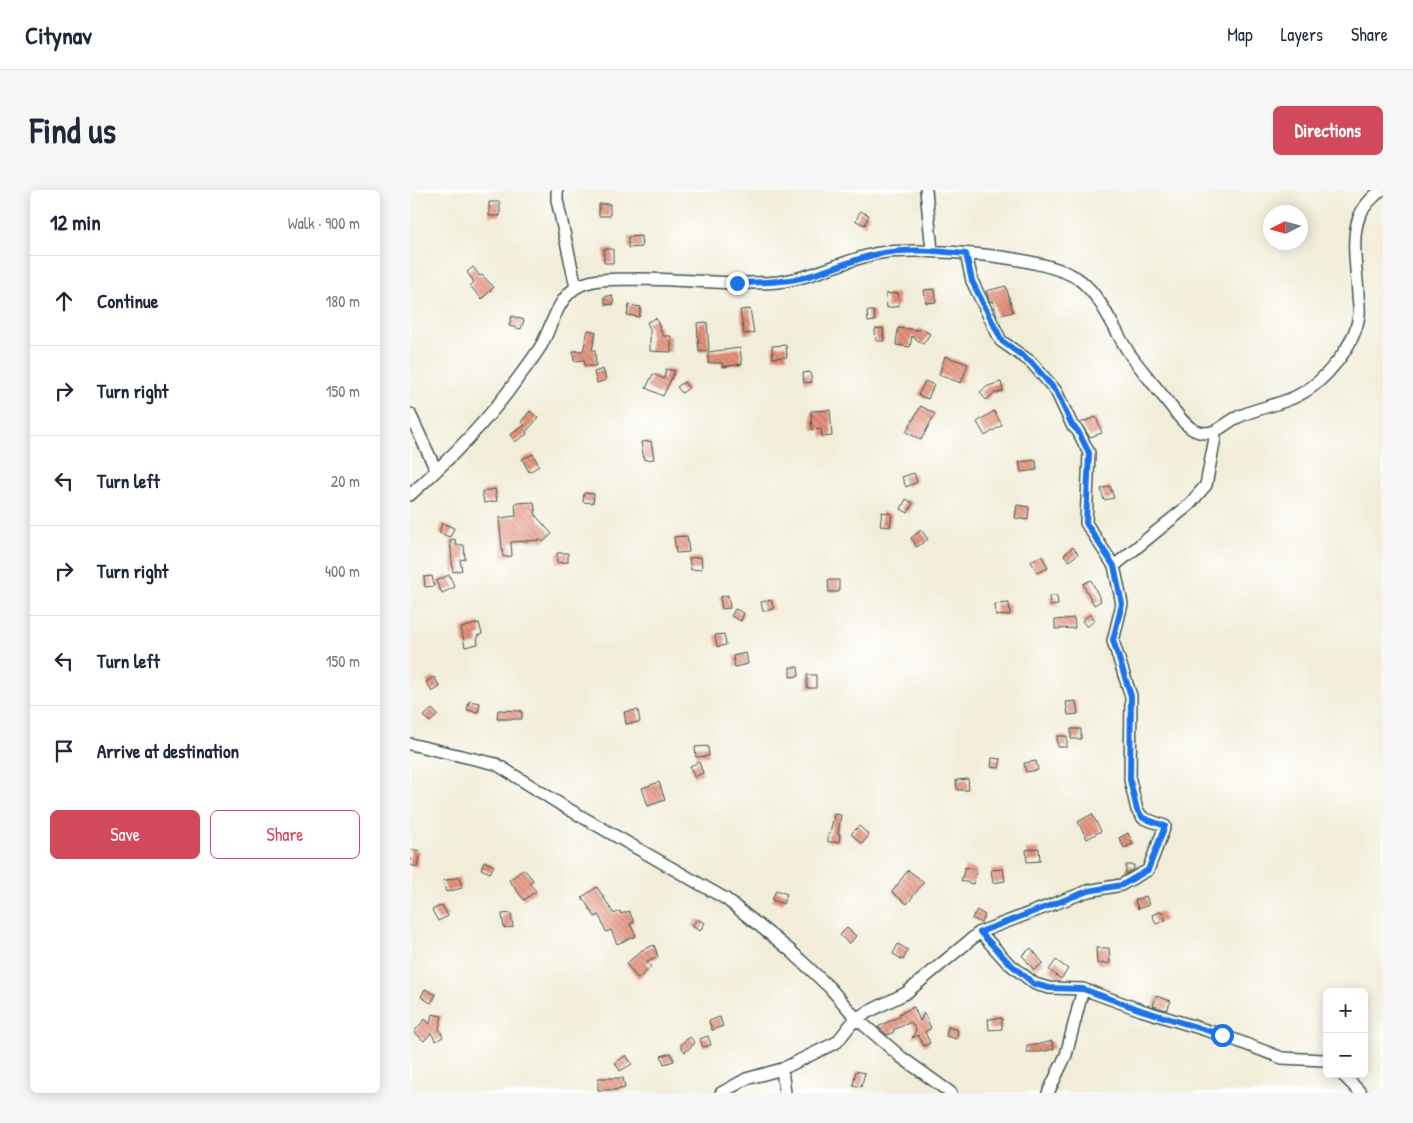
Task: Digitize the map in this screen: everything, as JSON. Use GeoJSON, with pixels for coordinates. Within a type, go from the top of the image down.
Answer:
{"type":"FeatureCollection","features":[{"type":"Feature","properties":{"kind":"street"},"geometry":{"type":"LineString","coordinates":[[557,190],[557,200],[576,287]]}},
{"type":"Feature","properties":{"kind":"street"},"geometry":{"type":"LineString","coordinates":[[926,190],[932,251]]}},
{"type":"Feature","properties":{"kind":"street"},"geometry":{"type":"LineString","coordinates":[[410,495],[485,421],[540,348],[566,296],[576,287],[587,282],[602,280],[673,279],[737,283],[778,282],[802,278],[879,253],[932,251],[1024,261],[1045,265],[1080,280],[1094,295],[1129,352],[1177,413],[1192,429],[1200,433],[1215,432],[1244,414],[1300,395],[1332,367],[1346,349],[1353,335],[1359,314],[1355,246],[1359,216],[1370,200],[1381,190]]}},
{"type":"Feature","properties":{"kind":"street"},"geometry":{"type":"LineString","coordinates":[[721,1093],[746,1079],[782,1069],[837,1042],[856,1018],[906,993],[980,932],[1088,891],[1122,885],[1148,870],[1165,826],[1143,818],[1137,810],[1130,780],[1131,696],[1113,640],[1122,604],[1114,566],[1086,523],[1089,453],[1078,431],[1072,425],[1056,391],[1031,362],[1002,341],[972,281],[966,254]]}},
{"type":"Feature","properties":{"kind":"street"},"geometry":{"type":"LineString","coordinates":[[410,414],[436,470]]}},
{"type":"Feature","properties":{"kind":"street"},"geometry":{"type":"LineString","coordinates":[[1114,566],[1189,505],[1206,484],[1215,438]]}},
{"type":"Feature","properties":{"kind":"street"},"geometry":{"type":"LineString","coordinates":[[410,744],[496,764],[564,806],[726,899],[791,951],[830,988],[856,1018],[901,1057],[951,1093]]}},
{"type":"Feature","properties":{"kind":"street"},"geometry":{"type":"LineString","coordinates":[[980,932],[1008,962],[1034,984],[1049,988],[1083,989],[1141,1010],[1222,1035],[1282,1058],[1323,1060]]}},
{"type":"Feature","properties":{"kind":"street"},"geometry":{"type":"LineString","coordinates":[[1048,1093],[1066,1055],[1083,989]]}},
{"type":"Feature","properties":{"kind":"street"},"geometry":{"type":"LineString","coordinates":[[782,1069],[785,1093]]}},
{"type":"Feature","properties":{"kind":"street"},"geometry":{"type":"LineString","coordinates":[[1346,1078],[1361,1093]]}},
{"type":"Feature","properties":{"kind":"building"},"geometry":{"type":"Polygon","coordinates":[[[489,202],[500,202],[500,216],[489,216],[489,202]]]}},
{"type":"Feature","properties":{"kind":"building"},"geometry":{"type":"Polygon","coordinates":[[[599,204],[610,204],[610,216],[599,216],[599,204]]]}},
{"type":"Feature","properties":{"kind":"building"},"geometry":{"type":"Polygon","coordinates":[[[860,211],[869,215],[865,225],[856,221],[860,211]]]}},
{"type":"Feature","properties":{"kind":"building"},"geometry":{"type":"Polygon","coordinates":[[[641,236],[642,247],[628,248],[628,237],[641,236]]]}},
{"type":"Feature","properties":{"kind":"building"},"geometry":{"type":"Polygon","coordinates":[[[604,249],[613,249],[613,263],[604,263],[604,249]]]}},
{"type":"Feature","properties":{"kind":"building"},"geometry":{"type":"Polygon","coordinates":[[[473,267],[480,276],[482,275],[494,287],[482,299],[470,286],[474,282],[467,272],[473,267]]]}},
{"type":"Feature","properties":{"kind":"building"},"geometry":{"type":"Polygon","coordinates":[[[1006,286],[1013,312],[997,316],[993,301],[990,302],[986,291],[1006,286]]]}},
{"type":"Feature","properties":{"kind":"building"},"geometry":{"type":"Polygon","coordinates":[[[935,289],[936,302],[926,303],[924,290],[935,289]]]}},
{"type":"Feature","properties":{"kind":"building"},"geometry":{"type":"Polygon","coordinates":[[[898,293],[899,306],[887,308],[886,294],[898,293]]]}},
{"type":"Feature","properties":{"kind":"building"},"geometry":{"type":"Polygon","coordinates":[[[612,295],[614,304],[606,305],[604,297],[612,295]]]}},
{"type":"Feature","properties":{"kind":"building"},"geometry":{"type":"Polygon","coordinates":[[[629,305],[641,307],[639,317],[627,315],[629,305]]]}},
{"type":"Feature","properties":{"kind":"building"},"geometry":{"type":"Polygon","coordinates":[[[750,309],[754,333],[744,334],[740,310],[750,309]]]}},
{"type":"Feature","properties":{"kind":"building"},"geometry":{"type":"Polygon","coordinates":[[[867,311],[874,311],[875,321],[868,322],[867,311]]]}},
{"type":"Feature","properties":{"kind":"building"},"geometry":{"type":"Polygon","coordinates":[[[512,316],[524,320],[521,329],[509,326],[512,316]]]}},
{"type":"Feature","properties":{"kind":"building"},"geometry":{"type":"Polygon","coordinates":[[[656,318],[663,336],[671,336],[671,352],[650,351],[650,329],[647,322],[656,318]]]}},
{"type":"Feature","properties":{"kind":"building"},"geometry":{"type":"Polygon","coordinates":[[[707,322],[709,350],[699,352],[697,323],[707,322]]]}},
{"type":"Feature","properties":{"kind":"building"},"geometry":{"type":"Polygon","coordinates":[[[883,328],[884,341],[876,341],[875,329],[883,328]]]}},
{"type":"Feature","properties":{"kind":"building"},"geometry":{"type":"Polygon","coordinates":[[[898,328],[919,330],[920,328],[930,334],[923,344],[912,336],[910,347],[896,345],[898,328]]]}},
{"type":"Feature","properties":{"kind":"building"},"geometry":{"type":"Polygon","coordinates":[[[588,330],[596,332],[592,350],[595,350],[596,366],[585,366],[584,360],[574,361],[573,351],[583,351],[588,330]]]}},
{"type":"Feature","properties":{"kind":"building"},"geometry":{"type":"Polygon","coordinates":[[[786,345],[787,357],[773,358],[772,346],[786,345]]]}},
{"type":"Feature","properties":{"kind":"building"},"geometry":{"type":"Polygon","coordinates":[[[740,348],[742,364],[722,367],[722,363],[708,363],[708,352],[740,348]]]}},
{"type":"Feature","properties":{"kind":"building"},"geometry":{"type":"Polygon","coordinates":[[[945,356],[968,364],[961,383],[939,375],[945,356]]]}},
{"type":"Feature","properties":{"kind":"building"},"geometry":{"type":"Polygon","coordinates":[[[603,369],[606,380],[597,383],[594,372],[603,369]]]}},
{"type":"Feature","properties":{"kind":"building"},"geometry":{"type":"Polygon","coordinates":[[[666,369],[675,371],[663,396],[646,388],[653,374],[664,379],[666,369]]]}},
{"type":"Feature","properties":{"kind":"building"},"geometry":{"type":"Polygon","coordinates":[[[810,372],[812,382],[804,383],[803,373],[810,372]]]}},
{"type":"Feature","properties":{"kind":"building"},"geometry":{"type":"Polygon","coordinates":[[[925,381],[934,385],[928,399],[918,395],[925,381]]]}},
{"type":"Feature","properties":{"kind":"building"},"geometry":{"type":"Polygon","coordinates":[[[684,382],[689,388],[682,393],[677,387],[684,382]]]}},
{"type":"Feature","properties":{"kind":"building"},"geometry":{"type":"Polygon","coordinates":[[[1001,382],[1003,391],[993,394],[986,400],[980,392],[988,386],[1001,382]]]}},
{"type":"Feature","properties":{"kind":"building"},"geometry":{"type":"Polygon","coordinates":[[[921,406],[935,414],[921,440],[906,432],[921,406]]]}},
{"type":"Feature","properties":{"kind":"building"},"geometry":{"type":"Polygon","coordinates":[[[830,410],[832,436],[822,437],[821,429],[812,430],[811,411],[830,410]]]}},
{"type":"Feature","properties":{"kind":"building"},"geometry":{"type":"Polygon","coordinates":[[[530,411],[538,418],[526,432],[527,434],[515,442],[510,435],[525,425],[521,422],[530,411]]]}},
{"type":"Feature","properties":{"kind":"building"},"geometry":{"type":"Polygon","coordinates":[[[994,411],[1002,425],[985,436],[977,422],[994,411]]]}},
{"type":"Feature","properties":{"kind":"building"},"geometry":{"type":"Polygon","coordinates":[[[1096,417],[1102,433],[1090,437],[1080,423],[1096,417]]]}},
{"type":"Feature","properties":{"kind":"building"},"geometry":{"type":"Polygon","coordinates":[[[651,441],[654,459],[644,460],[641,442],[651,441]]]}},
{"type":"Feature","properties":{"kind":"building"},"geometry":{"type":"Polygon","coordinates":[[[533,454],[539,466],[529,472],[522,459],[533,454]]]}},
{"type":"Feature","properties":{"kind":"building"},"geometry":{"type":"Polygon","coordinates":[[[1036,460],[1037,470],[1021,472],[1019,462],[1036,460]]]}},
{"type":"Feature","properties":{"kind":"building"},"geometry":{"type":"Polygon","coordinates":[[[914,473],[917,482],[906,487],[902,477],[914,473]]]}},
{"type":"Feature","properties":{"kind":"building"},"geometry":{"type":"Polygon","coordinates":[[[1110,486],[1114,498],[1104,500],[1101,489],[1110,486]]]}},
{"type":"Feature","properties":{"kind":"building"},"geometry":{"type":"Polygon","coordinates":[[[495,489],[497,501],[484,503],[482,491],[495,489]]]}},
{"type":"Feature","properties":{"kind":"building"},"geometry":{"type":"Polygon","coordinates":[[[584,493],[594,494],[593,503],[583,502],[584,493]]]}},
{"type":"Feature","properties":{"kind":"building"},"geometry":{"type":"Polygon","coordinates":[[[906,499],[913,503],[908,513],[901,509],[906,499]]]}},
{"type":"Feature","properties":{"kind":"building"},"geometry":{"type":"Polygon","coordinates":[[[534,502],[536,516],[552,534],[543,542],[541,540],[511,542],[512,556],[503,557],[499,518],[516,516],[515,503],[534,502]]]}},
{"type":"Feature","properties":{"kind":"building"},"geometry":{"type":"Polygon","coordinates":[[[1017,505],[1029,507],[1028,520],[1015,518],[1017,505]]]}},
{"type":"Feature","properties":{"kind":"building"},"geometry":{"type":"Polygon","coordinates":[[[882,512],[892,514],[890,527],[880,526],[882,512]]]}},
{"type":"Feature","properties":{"kind":"building"},"geometry":{"type":"Polygon","coordinates":[[[442,523],[454,528],[450,537],[439,533],[442,523]]]}},
{"type":"Feature","properties":{"kind":"building"},"geometry":{"type":"Polygon","coordinates":[[[921,530],[928,539],[917,547],[911,538],[921,530]]]}},
{"type":"Feature","properties":{"kind":"building"},"geometry":{"type":"Polygon","coordinates":[[[687,536],[689,552],[676,553],[674,537],[687,536]]]}},
{"type":"Feature","properties":{"kind":"building"},"geometry":{"type":"Polygon","coordinates":[[[455,539],[456,545],[464,545],[465,559],[460,560],[462,570],[453,572],[450,540],[455,539]]]}},
{"type":"Feature","properties":{"kind":"building"},"geometry":{"type":"Polygon","coordinates":[[[1073,547],[1078,554],[1069,561],[1064,555],[1073,547]]]}},
{"type":"Feature","properties":{"kind":"building"},"geometry":{"type":"Polygon","coordinates":[[[557,553],[568,553],[568,562],[557,563],[557,553]]]}},
{"type":"Feature","properties":{"kind":"building"},"geometry":{"type":"Polygon","coordinates":[[[1042,556],[1048,568],[1037,573],[1031,561],[1042,556]]]}},
{"type":"Feature","properties":{"kind":"building"},"geometry":{"type":"Polygon","coordinates":[[[701,557],[702,569],[691,570],[689,558],[701,557]]]}},
{"type":"Feature","properties":{"kind":"building"},"geometry":{"type":"Polygon","coordinates":[[[449,575],[455,587],[442,593],[436,581],[449,575]]]}},
{"type":"Feature","properties":{"kind":"building"},"geometry":{"type":"Polygon","coordinates":[[[432,576],[434,586],[425,587],[424,577],[432,576]]]}},
{"type":"Feature","properties":{"kind":"building"},"geometry":{"type":"Polygon","coordinates":[[[828,580],[839,580],[839,592],[829,592],[828,580]]]}},
{"type":"Feature","properties":{"kind":"building"},"geometry":{"type":"Polygon","coordinates":[[[1091,580],[1101,601],[1094,605],[1083,584],[1091,580]]]}},
{"type":"Feature","properties":{"kind":"building"},"geometry":{"type":"Polygon","coordinates":[[[728,595],[730,608],[722,609],[720,597],[728,595]]]}},
{"type":"Feature","properties":{"kind":"building"},"geometry":{"type":"Polygon","coordinates":[[[1049,596],[1057,596],[1058,605],[1050,606],[1049,596]]]}},
{"type":"Feature","properties":{"kind":"building"},"geometry":{"type":"Polygon","coordinates":[[[771,600],[774,609],[763,611],[761,602],[771,600]]]}},
{"type":"Feature","properties":{"kind":"building"},"geometry":{"type":"Polygon","coordinates":[[[1009,603],[1010,615],[996,616],[995,604],[1009,603]]]}},
{"type":"Feature","properties":{"kind":"building"},"geometry":{"type":"Polygon","coordinates":[[[735,609],[744,613],[741,621],[731,616],[735,609]]]}},
{"type":"Feature","properties":{"kind":"building"},"geometry":{"type":"Polygon","coordinates":[[[1090,614],[1095,620],[1087,627],[1082,621],[1090,614]]]}},
{"type":"Feature","properties":{"kind":"building"},"geometry":{"type":"Polygon","coordinates":[[[1074,618],[1075,628],[1055,629],[1055,620],[1074,618]]]}},
{"type":"Feature","properties":{"kind":"building"},"geometry":{"type":"Polygon","coordinates":[[[479,623],[482,634],[477,636],[478,644],[465,647],[461,628],[479,623]]]}},
{"type":"Feature","properties":{"kind":"building"},"geometry":{"type":"Polygon","coordinates":[[[724,634],[726,645],[717,647],[715,635],[724,634]]]}},
{"type":"Feature","properties":{"kind":"building"},"geometry":{"type":"Polygon","coordinates":[[[746,653],[748,664],[735,667],[733,656],[746,653]]]}},
{"type":"Feature","properties":{"kind":"building"},"geometry":{"type":"Polygon","coordinates":[[[790,667],[798,667],[799,676],[790,677],[790,667]]]}},
{"type":"Feature","properties":{"kind":"building"},"geometry":{"type":"Polygon","coordinates":[[[807,675],[816,675],[816,688],[807,688],[807,675]]]}},
{"type":"Feature","properties":{"kind":"building"},"geometry":{"type":"Polygon","coordinates":[[[434,677],[440,687],[432,692],[426,682],[434,677]]]}},
{"type":"Feature","properties":{"kind":"building"},"geometry":{"type":"Polygon","coordinates":[[[469,701],[480,703],[478,712],[467,710],[469,701]]]}},
{"type":"Feature","properties":{"kind":"building"},"geometry":{"type":"Polygon","coordinates":[[[1076,701],[1078,714],[1068,715],[1066,702],[1076,701]]]}},
{"type":"Feature","properties":{"kind":"building"},"geometry":{"type":"Polygon","coordinates":[[[432,709],[438,715],[430,722],[424,716],[432,709]]]}},
{"type":"Feature","properties":{"kind":"building"},"geometry":{"type":"Polygon","coordinates":[[[498,710],[522,711],[522,719],[497,719],[498,710]]]}},
{"type":"Feature","properties":{"kind":"building"},"geometry":{"type":"Polygon","coordinates":[[[638,710],[640,722],[626,724],[624,712],[638,710]]]}},
{"type":"Feature","properties":{"kind":"building"},"geometry":{"type":"Polygon","coordinates":[[[1071,729],[1081,729],[1081,739],[1071,739],[1071,729]]]}},
{"type":"Feature","properties":{"kind":"building"},"geometry":{"type":"Polygon","coordinates":[[[1057,736],[1067,736],[1067,747],[1058,747],[1057,736]]]}},
{"type":"Feature","properties":{"kind":"building"},"geometry":{"type":"Polygon","coordinates":[[[708,746],[709,756],[696,757],[695,747],[708,746]]]}},
{"type":"Feature","properties":{"kind":"building"},"geometry":{"type":"Polygon","coordinates":[[[992,758],[1001,759],[999,768],[991,767],[992,758]]]}},
{"type":"Feature","properties":{"kind":"building"},"geometry":{"type":"Polygon","coordinates":[[[1036,761],[1038,770],[1026,772],[1024,763],[1036,761]]]}},
{"type":"Feature","properties":{"kind":"building"},"geometry":{"type":"Polygon","coordinates":[[[699,762],[703,773],[694,777],[690,766],[699,762]]]}},
{"type":"Feature","properties":{"kind":"building"},"geometry":{"type":"Polygon","coordinates":[[[968,779],[969,790],[957,790],[956,780],[968,779]]]}},
{"type":"Feature","properties":{"kind":"building"},"geometry":{"type":"Polygon","coordinates":[[[659,782],[665,800],[648,806],[642,788],[659,782]]]}},
{"type":"Feature","properties":{"kind":"building"},"geometry":{"type":"Polygon","coordinates":[[[834,814],[841,815],[838,834],[840,834],[839,842],[828,842],[828,834],[830,834],[834,814]]]}},
{"type":"Feature","properties":{"kind":"building"},"geometry":{"type":"Polygon","coordinates":[[[1092,814],[1101,831],[1087,839],[1078,822],[1092,814]]]}},
{"type":"Feature","properties":{"kind":"building"},"geometry":{"type":"Polygon","coordinates":[[[859,826],[869,835],[862,844],[851,834],[859,826]]]}},
{"type":"Feature","properties":{"kind":"building"},"geometry":{"type":"Polygon","coordinates":[[[1128,833],[1133,844],[1124,848],[1119,838],[1128,833]]]}},
{"type":"Feature","properties":{"kind":"building"},"geometry":{"type":"Polygon","coordinates":[[[1039,848],[1040,861],[1027,862],[1026,850],[1039,848]]]}},
{"type":"Feature","properties":{"kind":"building"},"geometry":{"type":"Polygon","coordinates":[[[410,849],[420,851],[417,867],[410,865],[410,849]]]}},
{"type":"Feature","properties":{"kind":"building"},"geometry":{"type":"Polygon","coordinates":[[[484,861],[494,866],[490,873],[481,869],[484,861]]]}},
{"type":"Feature","properties":{"kind":"building"},"geometry":{"type":"Polygon","coordinates":[[[1126,865],[1134,865],[1134,869],[1126,874],[1126,865]]]}},
{"type":"Feature","properties":{"kind":"building"},"geometry":{"type":"Polygon","coordinates":[[[965,867],[977,870],[973,884],[961,881],[965,867]]]}},
{"type":"Feature","properties":{"kind":"building"},"geometry":{"type":"Polygon","coordinates":[[[524,869],[533,880],[529,883],[536,891],[524,900],[509,880],[524,869]]]}},
{"type":"Feature","properties":{"kind":"building"},"geometry":{"type":"Polygon","coordinates":[[[1003,869],[1005,881],[993,883],[991,870],[1003,869]]]}},
{"type":"Feature","properties":{"kind":"building"},"geometry":{"type":"Polygon","coordinates":[[[908,870],[924,882],[907,904],[892,892],[908,870]]]}},
{"type":"Feature","properties":{"kind":"building"},"geometry":{"type":"Polygon","coordinates":[[[459,877],[462,888],[446,892],[443,881],[459,877]]]}},
{"type":"Feature","properties":{"kind":"building"},"geometry":{"type":"Polygon","coordinates":[[[597,887],[614,914],[620,911],[621,914],[629,911],[634,922],[630,924],[636,936],[617,944],[611,930],[606,932],[599,915],[595,917],[582,897],[597,887]]]}},
{"type":"Feature","properties":{"kind":"building"},"geometry":{"type":"Polygon","coordinates":[[[776,890],[787,894],[783,904],[772,900],[776,890]]]}},
{"type":"Feature","properties":{"kind":"building"},"geometry":{"type":"Polygon","coordinates":[[[1146,896],[1149,905],[1138,909],[1135,900],[1146,896]]]}},
{"type":"Feature","properties":{"kind":"building"},"geometry":{"type":"Polygon","coordinates":[[[442,905],[448,916],[438,921],[432,910],[442,905]]]}},
{"type":"Feature","properties":{"kind":"building"},"geometry":{"type":"Polygon","coordinates":[[[977,910],[985,915],[981,923],[972,918],[977,910]]]}},
{"type":"Feature","properties":{"kind":"building"},"geometry":{"type":"Polygon","coordinates":[[[1161,911],[1166,920],[1156,924],[1152,915],[1161,911]]]}},
{"type":"Feature","properties":{"kind":"building"},"geometry":{"type":"Polygon","coordinates":[[[511,913],[513,927],[504,928],[502,914],[511,913]]]}},
{"type":"Feature","properties":{"kind":"building"},"geometry":{"type":"Polygon","coordinates":[[[697,919],[705,923],[700,931],[692,926],[697,919]]]}},
{"type":"Feature","properties":{"kind":"building"},"geometry":{"type":"Polygon","coordinates":[[[847,928],[856,936],[849,944],[840,935],[847,928]]]}},
{"type":"Feature","properties":{"kind":"building"},"geometry":{"type":"Polygon","coordinates":[[[898,944],[908,950],[903,960],[893,954],[898,944]]]}},
{"type":"Feature","properties":{"kind":"building"},"geometry":{"type":"Polygon","coordinates":[[[654,945],[658,957],[647,962],[651,967],[638,979],[626,964],[642,950],[654,945]]]}},
{"type":"Feature","properties":{"kind":"building"},"geometry":{"type":"Polygon","coordinates":[[[1031,948],[1043,963],[1034,970],[1022,955],[1031,948]]]}},
{"type":"Feature","properties":{"kind":"building"},"geometry":{"type":"Polygon","coordinates":[[[1096,948],[1109,948],[1110,963],[1097,964],[1096,948]]]}},
{"type":"Feature","properties":{"kind":"building"},"geometry":{"type":"Polygon","coordinates":[[[1056,960],[1068,969],[1061,979],[1049,970],[1056,960]]]}},
{"type":"Feature","properties":{"kind":"building"},"geometry":{"type":"Polygon","coordinates":[[[425,989],[436,995],[431,1003],[421,997],[425,989]]]}},
{"type":"Feature","properties":{"kind":"building"},"geometry":{"type":"Polygon","coordinates":[[[1156,996],[1171,1001],[1167,1010],[1153,1006],[1156,996]]]}},
{"type":"Feature","properties":{"kind":"building"},"geometry":{"type":"Polygon","coordinates":[[[914,1007],[920,1021],[924,1013],[931,1028],[925,1032],[930,1043],[924,1046],[918,1035],[912,1038],[916,1030],[911,1022],[893,1030],[894,1032],[887,1035],[878,1027],[900,1016],[899,1014],[914,1007]]]}},
{"type":"Feature","properties":{"kind":"building"},"geometry":{"type":"Polygon","coordinates":[[[432,1014],[442,1016],[439,1029],[443,1037],[436,1041],[431,1033],[424,1041],[414,1032],[425,1019],[430,1024],[432,1014]]]}},
{"type":"Feature","properties":{"kind":"building"},"geometry":{"type":"Polygon","coordinates":[[[720,1017],[723,1026],[712,1030],[709,1021],[720,1017]]]}},
{"type":"Feature","properties":{"kind":"building"},"geometry":{"type":"Polygon","coordinates":[[[1002,1018],[1002,1029],[989,1030],[988,1019],[1002,1018]]]}},
{"type":"Feature","properties":{"kind":"building"},"geometry":{"type":"Polygon","coordinates":[[[948,1027],[958,1030],[957,1039],[946,1036],[948,1027]]]}},
{"type":"Feature","properties":{"kind":"building"},"geometry":{"type":"Polygon","coordinates":[[[708,1036],[711,1045],[703,1047],[700,1039],[708,1036]]]}},
{"type":"Feature","properties":{"kind":"building"},"geometry":{"type":"Polygon","coordinates":[[[690,1037],[695,1043],[685,1052],[681,1044],[690,1037]]]}},
{"type":"Feature","properties":{"kind":"building"},"geometry":{"type":"Polygon","coordinates":[[[1052,1041],[1054,1049],[1027,1052],[1027,1045],[1052,1041]]]}},
{"type":"Feature","properties":{"kind":"building"},"geometry":{"type":"Polygon","coordinates":[[[671,1053],[674,1061],[664,1064],[661,1056],[671,1053]]]}},
{"type":"Feature","properties":{"kind":"building"},"geometry":{"type":"Polygon","coordinates":[[[626,1055],[632,1064],[620,1071],[615,1063],[626,1055]]]}},
{"type":"Feature","properties":{"kind":"building"},"geometry":{"type":"Polygon","coordinates":[[[856,1071],[865,1073],[861,1087],[853,1085],[856,1071]]]}},
{"type":"Feature","properties":{"kind":"building"},"geometry":{"type":"Polygon","coordinates":[[[598,1078],[623,1078],[625,1088],[598,1090],[598,1078]]]}},
{"type":"Feature","properties":{"kind":"route"},"geometry":{"type":"LineString","coordinates":[[737,283],[778,282],[802,278],[879,253],[932,251],[966,254],[972,281],[1002,341],[1031,362],[1056,391],[1072,425],[1078,431],[1089,453],[1086,523],[1114,566],[1122,604],[1113,640],[1131,696],[1130,780],[1137,810],[1143,818],[1165,826],[1148,870],[1122,885],[1088,891],[980,932],[1008,962],[1034,984],[1049,988],[1083,989],[1141,1010],[1222,1035]]}}]}
